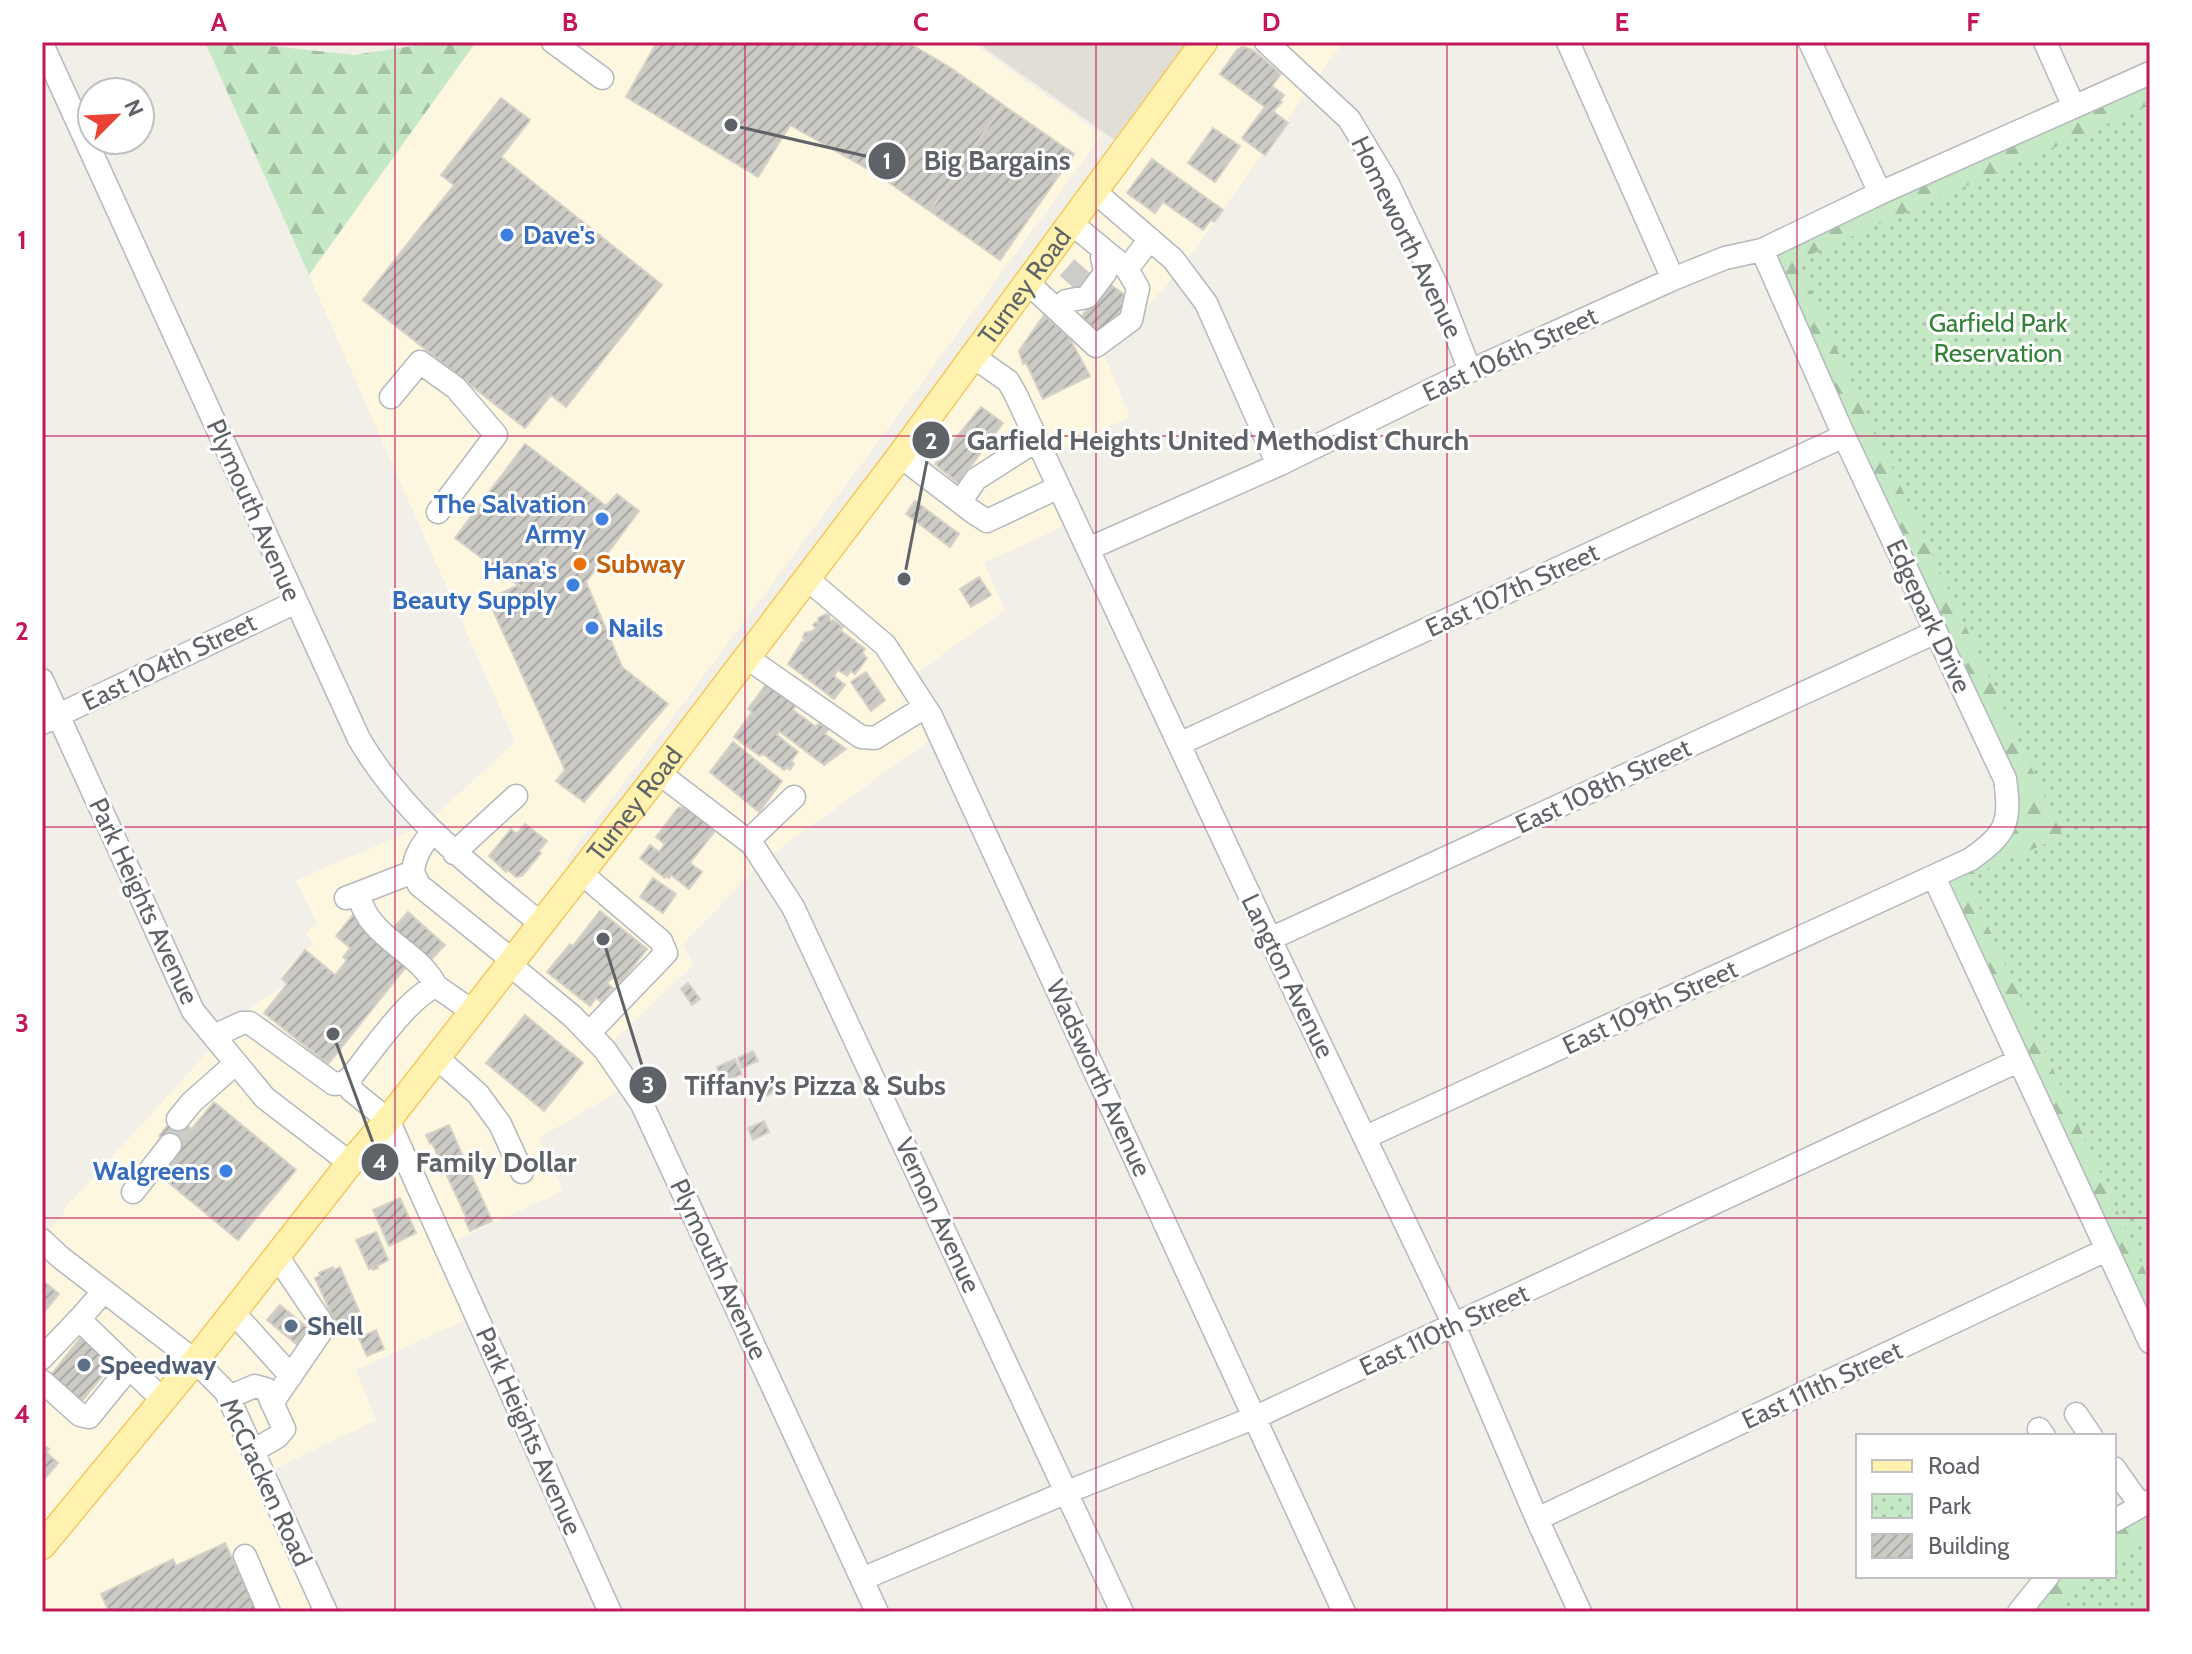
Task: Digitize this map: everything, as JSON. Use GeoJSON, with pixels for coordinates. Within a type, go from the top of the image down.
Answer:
{"type":"FeatureCollection","features":[{"type":"Feature","properties":{"kind":"main road","name":"Turney Road"},"geometry":{"type":"LineString","coordinates":[[42,1545],[195,1361],[350,1163],[388,1120],[659,773],[974,357],[1204,42]]}},
{"type":"Feature","properties":{"kind":"street"},"geometry":{"type":"LineString","coordinates":[[553,42],[602,78]]}},
{"type":"Feature","properties":{"kind":"street","name":"Homeworth Avenue"},"geometry":{"type":"LineString","coordinates":[[1266,42],[1349,119],[1394,198],[1439,291],[1470,371]]}},
{"type":"Feature","properties":{"kind":"street"},"geometry":{"type":"LineString","coordinates":[[1568,42],[1673,279]]}},
{"type":"Feature","properties":{"kind":"street"},"geometry":{"type":"LineString","coordinates":[[1810,42],[1880,193]]}},
{"type":"Feature","properties":{"kind":"street"},"geometry":{"type":"LineString","coordinates":[[2045,42],[2074,107]]}},
{"type":"Feature","properties":{"kind":"street","name":"Plymouth Avenue"},"geometry":{"type":"LineString","coordinates":[[42,44],[359,739],[401,798],[432,832],[540,923]]}},
{"type":"Feature","properties":{"kind":"street"},"geometry":{"type":"LineString","coordinates":[[1762,250],[1880,193],[2150,73]]}},
{"type":"Feature","properties":{"kind":"street"},"geometry":{"type":"LineString","coordinates":[[1094,191],[1173,259],[1206,303],[1278,465]]}},
{"type":"Feature","properties":{"kind":"street"},"geometry":{"type":"LineString","coordinates":[[1028,283],[1064,298],[1087,297],[1105,273],[1099,256],[1071,223]]}},
{"type":"Feature","properties":{"kind":"street"},"geometry":{"type":"LineString","coordinates":[[1127,269],[1150,239]]}},
{"type":"Feature","properties":{"kind":"street","name":"East 106th Street"},"geometry":{"type":"LineString","coordinates":[[1088,549],[1278,465],[1470,371],[1673,279],[1725,258],[1762,250]]}},
{"type":"Feature","properties":{"kind":"street","name":"Edgepark Drive"},"geometry":{"type":"LineString","coordinates":[[1762,250],[1844,436],[2005,779],[2008,805],[2005,826],[1991,845],[1971,859],[1934,877]]}},
{"type":"Feature","properties":{"kind":"street"},"geometry":{"type":"LineString","coordinates":[[1064,298],[1096,346],[1131,320],[1138,288],[1127,269],[1099,256]]}},
{"type":"Feature","properties":{"kind":"street","name":"Langton Avenue"},"geometry":{"type":"LineString","coordinates":[[974,357],[1008,381],[1037,440],[1454,1325],[1580,1612]]}},
{"type":"Feature","properties":{"kind":"street"},"geometry":{"type":"LineString","coordinates":[[391,397],[420,362],[456,388],[496,435],[438,512]]}},
{"type":"Feature","properties":{"kind":"street","name":"East 107th Street"},"geometry":{"type":"LineString","coordinates":[[1179,744],[1844,436]]}},
{"type":"Feature","properties":{"kind":"street"},"geometry":{"type":"LineString","coordinates":[[960,502],[976,479],[1037,440]]}},
{"type":"Feature","properties":{"kind":"street"},"geometry":{"type":"LineString","coordinates":[[900,456],[987,521],[1059,487]]}},
{"type":"Feature","properties":{"kind":"street","name":"Wadsworth Avenue"},"geometry":{"type":"LineString","coordinates":[[806,578],[885,645],[925,707],[946,747],[1344,1612]]}},
{"type":"Feature","properties":{"kind":"street","name":"East 104th Street"},"geometry":{"type":"LineString","coordinates":[[50,719],[296,602]]}},
{"type":"Feature","properties":{"kind":"street","name":"East 108th Street"},"geometry":{"type":"LineString","coordinates":[[1270,939],[1936,632]]}},
{"type":"Feature","properties":{"kind":"street"},"geometry":{"type":"LineString","coordinates":[[746,657],[861,737],[875,738],[925,707]]}},
{"type":"Feature","properties":{"kind":"street","name":"Park Heights Avenue"},"geometry":{"type":"LineString","coordinates":[[42,680],[50,719],[193,1011],[265,1098],[350,1163]]}},
{"type":"Feature","properties":{"kind":"street","name":"Vernon Avenue"},"geometry":{"type":"LineString","coordinates":[[659,773],[752,844],[793,907],[1122,1612]]}},
{"type":"Feature","properties":{"kind":"street"},"geometry":{"type":"LineString","coordinates":[[454,853],[516,796]]}},
{"type":"Feature","properties":{"kind":"street"},"geometry":{"type":"LineString","coordinates":[[748,841],[794,797]]}},
{"type":"Feature","properties":{"kind":"street"},"geometry":{"type":"LineString","coordinates":[[432,832],[419,850],[413,872],[352,896],[370,920],[420,965],[436,986],[472,1011]]}},
{"type":"Feature","properties":{"kind":"street","name":"Plymouth Avenue"},"geometry":{"type":"LineString","coordinates":[[413,872],[419,885],[589,1033],[605,1050],[642,1104],[877,1612]]}},
{"type":"Feature","properties":{"kind":"street"},"geometry":{"type":"LineString","coordinates":[[580,872],[661,941],[666,953],[589,1033]]}},
{"type":"Feature","properties":{"kind":"street"},"geometry":{"type":"LineString","coordinates":[[1934,877],[2150,1342]]}},
{"type":"Feature","properties":{"kind":"street","name":"East 109th Street"},"geometry":{"type":"LineString","coordinates":[[1366,1137],[1934,877]]}},
{"type":"Feature","properties":{"kind":"street"},"geometry":{"type":"LineString","coordinates":[[214,1036],[242,1023],[250,1023],[334,1084],[343,1083],[396,1021],[425,991],[436,986]]}},
{"type":"Feature","properties":{"kind":"street"},"geometry":{"type":"LineString","coordinates":[[436,1057],[478,1094],[500,1124],[522,1172]]}},
{"type":"Feature","properties":{"kind":"street","name":"East 110th Street"},"geometry":{"type":"LineString","coordinates":[[862,1579],[1067,1492],[1256,1417],[2018,1061]]}},
{"type":"Feature","properties":{"kind":"street"},"geometry":{"type":"LineString","coordinates":[[182,1122],[192,1102],[239,1066]]}},
{"type":"Feature","properties":{"kind":"street"},"geometry":{"type":"LineString","coordinates":[[350,1078],[351,1090],[388,1120]]}},
{"type":"Feature","properties":{"kind":"street","name":"Park Heights Avenue"},"geometry":{"type":"LineString","coordinates":[[388,1120],[610,1612]]}},
{"type":"Feature","properties":{"kind":"street"},"geometry":{"type":"LineString","coordinates":[[129,1189],[166,1142]]}},
{"type":"Feature","properties":{"kind":"street","name":"McCracken Road"},"geometry":{"type":"LineString","coordinates":[[42,1240],[195,1361],[226,1392],[326,1612]]}},
{"type":"Feature","properties":{"kind":"street","name":"East 111th Street"},"geometry":{"type":"LineString","coordinates":[[1537,1519],[2106,1250]]}},
{"type":"Feature","properties":{"kind":"street"},"geometry":{"type":"LineString","coordinates":[[272,1403],[320,1333],[322,1323],[277,1256]]}},
{"type":"Feature","properties":{"kind":"street"},"geometry":{"type":"LineString","coordinates":[[42,1358],[104,1291]]}},
{"type":"Feature","properties":{"kind":"street"},"geometry":{"type":"LineString","coordinates":[[233,1312],[291,1376]]}},
{"type":"Feature","properties":{"kind":"street"},"geometry":{"type":"LineString","coordinates":[[82,1316],[85,1325],[163,1400]]}},
{"type":"Feature","properties":{"kind":"street"},"geometry":{"type":"LineString","coordinates":[[42,1381],[80,1415],[89,1417],[129,1368]]}},
{"type":"Feature","properties":{"kind":"street"},"geometry":{"type":"LineString","coordinates":[[229,1397],[255,1386],[266,1389],[284,1429],[277,1437],[253,1451]]}},
{"type":"Feature","properties":{"kind":"street"},"geometry":{"type":"LineString","coordinates":[[2076,1414],[2090,1434]]}},
{"type":"Feature","properties":{"kind":"street"},"geometry":{"type":"LineString","coordinates":[[2116,1470],[2146,1503],[2116,1520]]}},
{"type":"Feature","properties":{"kind":"street"},"geometry":{"type":"LineString","coordinates":[[245,1556],[269,1612]]}},
{"type":"Feature","properties":{"kind":"street"},"geometry":{"type":"LineString","coordinates":[[2019,1612],[2046,1578]]}},
{"type":"Feature","properties":{"kind":"shaded area"},"geometry":{"type":"Polygon","coordinates":[[[476,42],[971,42],[1102,135],[567,859],[575,878],[1203,42],[1343,42],[1180,269],[1105,356],[1130,417],[1045,456],[1075,521],[984,563],[1005,610],[908,679],[939,733],[763,861],[683,944],[693,965],[605,1049],[629,1085],[539,1138],[563,1191],[445,1245],[476,1315],[356,1370],[376,1420],[264,1474],[326,1612],[42,1612],[42,1238],[64,1213],[64,1209],[235,1020],[286,984],[281,980],[283,973],[302,951],[313,945],[306,933],[317,923],[296,880],[425,825],[515,742],[309,275],[476,42]]]}},
{"type":"Feature","properties":{"kind":"shaded area"},"geometry":{"type":"Polygon","coordinates":[[[976,42],[1202,42],[1126,148],[976,42]]]}},
{"type":"Feature","properties":{"kind":"green space"},"geometry":{"type":"Polygon","coordinates":[[[205,42],[263,42],[272,46],[354,55],[438,42],[476,42],[309,275],[205,42]]]}},
{"type":"Feature","properties":{"kind":"green space","name":"Garfield Park Reservation"},"geometry":{"type":"Polygon","coordinates":[[[2150,73],[2150,1342],[1934,877],[1971,859],[2008,805],[1762,250],[2150,73]]]}},
{"type":"Feature","properties":{"kind":"green space","name":"Garfield Park Reservation"},"geometry":{"type":"Polygon","coordinates":[[[2150,105],[2150,1282],[1966,878],[2063,836],[1796,261],[2150,105]]]}},
{"type":"Feature","properties":{"kind":"green space"},"geometry":{"type":"Polygon","coordinates":[[[2150,1501],[2150,1612],[2019,1612],[2046,1578],[2116,1578],[2116,1520],[2150,1501]]]}},
{"type":"Feature","properties":{"kind":"green space"},"geometry":{"type":"Polygon","coordinates":[[[2150,1535],[2150,1612],[2061,1612],[2086,1578],[2116,1578],[2116,1558],[2150,1535]]]}},
{"type":"Feature","properties":{"kind":"building"},"geometry":{"type":"Polygon","coordinates":[[[657,42],[907,42],[951,68],[1003,105],[930,211],[878,175],[790,125],[758,177],[626,97],[657,42]]]}},
{"type":"Feature","properties":{"kind":"building"},"geometry":{"type":"Polygon","coordinates":[[[1242,47],[1253,50],[1281,74],[1272,86],[1284,95],[1273,111],[1288,123],[1265,155],[1242,138],[1265,107],[1220,74],[1242,47]]]}},
{"type":"Feature","properties":{"kind":"building","name":"Dave's"},"geometry":{"type":"Polygon","coordinates":[[[501,98],[530,120],[501,157],[662,285],[566,407],[551,395],[525,428],[363,300],[454,185],[441,175],[501,98]]]}},
{"type":"Feature","properties":{"kind":"building"},"geometry":{"type":"Polygon","coordinates":[[[1003,105],[1074,154],[1000,260],[930,211],[1003,105]]]}},
{"type":"Feature","properties":{"kind":"building"},"geometry":{"type":"Polygon","coordinates":[[[1213,128],[1240,146],[1215,182],[1188,163],[1213,128]]]}},
{"type":"Feature","properties":{"kind":"building"},"geometry":{"type":"Polygon","coordinates":[[[1152,159],[1223,210],[1214,222],[1211,220],[1203,230],[1163,202],[1155,213],[1127,193],[1152,159]]]}},
{"type":"Feature","properties":{"kind":"building"},"geometry":{"type":"Polygon","coordinates":[[[1107,282],[1129,298],[1103,335],[1080,319],[1107,282]]]}},
{"type":"Feature","properties":{"kind":"building"},"geometry":{"type":"Polygon","coordinates":[[[1044,315],[1069,337],[1090,376],[1043,399],[1019,351],[1044,315]]]}},
{"type":"Feature","properties":{"kind":"building"},"geometry":{"type":"Polygon","coordinates":[[[981,407],[1003,423],[958,483],[935,464],[981,407]]]}},
{"type":"Feature","properties":{"kind":"building"},"geometry":{"type":"Polygon","coordinates":[[[525,444],[592,495],[522,588],[455,538],[525,444]]]}},
{"type":"Feature","properties":{"kind":"building"},"geometry":{"type":"Polygon","coordinates":[[[617,494],[639,511],[586,582],[622,667],[668,704],[584,802],[556,781],[565,770],[488,599],[519,585],[522,588],[592,495],[606,506],[617,494]]]}},
{"type":"Feature","properties":{"kind":"building"},"geometry":{"type":"Polygon","coordinates":[[[915,501],[959,534],[950,547],[906,514],[915,501]]]}},
{"type":"Feature","properties":{"kind":"building"},"geometry":{"type":"Polygon","coordinates":[[[979,577],[991,595],[971,607],[960,589],[979,577]]]}},
{"type":"Feature","properties":{"kind":"building"},"geometry":{"type":"Polygon","coordinates":[[[826,614],[832,622],[843,627],[840,630],[865,649],[862,653],[867,658],[855,674],[851,671],[847,676],[838,670],[834,676],[845,685],[834,699],[788,664],[805,642],[805,633],[813,631],[816,628],[813,625],[819,623],[818,618],[826,614]]]}},
{"type":"Feature","properties":{"kind":"building"},"geometry":{"type":"Polygon","coordinates":[[[866,672],[885,700],[871,711],[851,682],[866,672]]]}},
{"type":"Feature","properties":{"kind":"building"},"geometry":{"type":"Polygon","coordinates":[[[767,683],[796,705],[793,710],[816,727],[819,723],[828,730],[825,734],[846,749],[824,765],[779,731],[777,735],[798,752],[791,761],[794,764],[790,770],[787,767],[784,770],[734,737],[752,712],[748,709],[767,683]]]}},
{"type":"Feature","properties":{"kind":"building"},"geometry":{"type":"Polygon","coordinates":[[[733,742],[782,781],[759,812],[710,772],[733,742]]]}},
{"type":"Feature","properties":{"kind":"building"},"geometry":{"type":"Polygon","coordinates":[[[686,807],[715,831],[690,863],[702,872],[689,889],[671,875],[665,878],[640,858],[650,845],[659,852],[665,844],[656,837],[678,808],[686,807]]]}},
{"type":"Feature","properties":{"kind":"building"},"geometry":{"type":"Polygon","coordinates":[[[525,824],[547,841],[522,876],[516,877],[489,856],[511,829],[517,834],[525,824]]]}},
{"type":"Feature","properties":{"kind":"building"},"geometry":{"type":"Polygon","coordinates":[[[653,878],[676,894],[663,913],[640,897],[653,878]]]}},
{"type":"Feature","properties":{"kind":"building"},"geometry":{"type":"Polygon","coordinates":[[[600,911],[647,949],[620,983],[613,977],[607,983],[613,988],[601,1002],[596,998],[590,1006],[547,972],[570,944],[573,946],[600,911]]]}},
{"type":"Feature","properties":{"kind":"building"},"geometry":{"type":"Polygon","coordinates":[[[408,912],[445,945],[428,963],[391,931],[408,912]]]}},
{"type":"Feature","properties":{"kind":"building"},"geometry":{"type":"Polygon","coordinates":[[[353,915],[410,962],[328,1064],[264,1013],[287,984],[282,979],[305,950],[335,975],[347,960],[343,957],[350,948],[336,936],[353,915]]]}},
{"type":"Feature","properties":{"kind":"building"},"geometry":{"type":"Polygon","coordinates":[[[688,983],[700,999],[692,1005],[681,989],[688,983]]]}},
{"type":"Feature","properties":{"kind":"building"},"geometry":{"type":"Polygon","coordinates":[[[525,1015],[583,1063],[544,1111],[486,1063],[525,1015]]]}},
{"type":"Feature","properties":{"kind":"building"},"geometry":{"type":"Polygon","coordinates":[[[753,1051],[758,1061],[742,1068],[738,1058],[753,1051]]]}},
{"type":"Feature","properties":{"kind":"building"},"geometry":{"type":"Polygon","coordinates":[[[735,1059],[742,1074],[723,1082],[717,1067],[735,1059]]]}},
{"type":"Feature","properties":{"kind":"building"},"geometry":{"type":"Polygon","coordinates":[[[771,1080],[776,1091],[760,1099],[754,1088],[771,1080]]]}},
{"type":"Feature","properties":{"kind":"building","name":"Walgreens"},"geometry":{"type":"Polygon","coordinates":[[[214,1102],[296,1170],[238,1240],[156,1172],[214,1102]]]}},
{"type":"Feature","properties":{"kind":"building"},"geometry":{"type":"Polygon","coordinates":[[[175,1116],[191,1129],[175,1149],[159,1136],[175,1116]]]}},
{"type":"Feature","properties":{"kind":"building"},"geometry":{"type":"Polygon","coordinates":[[[764,1121],[769,1132],[753,1140],[748,1128],[764,1121]]]}},
{"type":"Feature","properties":{"kind":"building"},"geometry":{"type":"Polygon","coordinates":[[[449,1125],[492,1221],[470,1231],[426,1135],[449,1125]]]}},
{"type":"Feature","properties":{"kind":"building"},"geometry":{"type":"Polygon","coordinates":[[[400,1198],[416,1233],[389,1246],[373,1210],[400,1198]]]}},
{"type":"Feature","properties":{"kind":"building"},"geometry":{"type":"Polygon","coordinates":[[[376,1232],[388,1260],[373,1270],[369,1269],[356,1240],[376,1232]]]}},
{"type":"Feature","properties":{"kind":"building"},"geometry":{"type":"Polygon","coordinates":[[[333,1267],[334,1270],[340,1267],[359,1311],[349,1316],[351,1321],[343,1324],[341,1319],[335,1322],[315,1278],[333,1267]]]}},
{"type":"Feature","properties":{"kind":"building"},"geometry":{"type":"Polygon","coordinates":[[[42,1280],[59,1294],[42,1315],[42,1280]]]}},
{"type":"Feature","properties":{"kind":"building"},"geometry":{"type":"Polygon","coordinates":[[[280,1305],[314,1333],[301,1348],[267,1320],[280,1305]]]}},
{"type":"Feature","properties":{"kind":"building"},"geometry":{"type":"Polygon","coordinates":[[[376,1330],[384,1349],[367,1356],[359,1338],[376,1330]]]}},
{"type":"Feature","properties":{"kind":"building"},"geometry":{"type":"Polygon","coordinates":[[[82,1336],[114,1362],[82,1401],[51,1375],[82,1336]]]}},
{"type":"Feature","properties":{"kind":"building"},"geometry":{"type":"Polygon","coordinates":[[[42,1444],[58,1463],[42,1482],[42,1444]]]}},
{"type":"Feature","properties":{"kind":"building"},"geometry":{"type":"Polygon","coordinates":[[[225,1543],[257,1612],[109,1612],[101,1594],[173,1559],[176,1566],[225,1543]]]}},
{"type":"Feature","properties":{"kind":"tunnel"},"geometry":{"type":"LineString","coordinates":[[1068,283],[1089,259]]}},
{"type":"Feature","properties":{"kind":"tunnel"},"geometry":{"type":"LineString","coordinates":[[170,1145],[186,1125]]}},
{"type":"Feature","properties":{"kind":"place","name":"Big Bargains"},"geometry":{"type":"Point","coordinates":[731,125]}},
{"type":"Feature","properties":{"kind":"place","name":"Dave's"},"geometry":{"type":"Point","coordinates":[507,235]}},
{"type":"Feature","properties":{"kind":"place","name":"The Salvation Army"},"geometry":{"type":"Point","coordinates":[602,519]}},
{"type":"Feature","properties":{"kind":"place","name":"Subway"},"geometry":{"type":"Point","coordinates":[580,564]}},
{"type":"Feature","properties":{"kind":"place","name":"Garfield Heights United Methodist Church"},"geometry":{"type":"Point","coordinates":[904,579]}},
{"type":"Feature","properties":{"kind":"place","name":"Hana's Beauty Supply"},"geometry":{"type":"Point","coordinates":[573,585]}},
{"type":"Feature","properties":{"kind":"place","name":"Nails"},"geometry":{"type":"Point","coordinates":[592,628]}},
{"type":"Feature","properties":{"kind":"place","name":"Tiffany’s Pizza & Subs"},"geometry":{"type":"Point","coordinates":[603,939]}},
{"type":"Feature","properties":{"kind":"place","name":"Family Dollar"},"geometry":{"type":"Point","coordinates":[333,1034]}},
{"type":"Feature","properties":{"kind":"place","name":"Walgreens"},"geometry":{"type":"Point","coordinates":[226,1171]}},
{"type":"Feature","properties":{"kind":"place","name":"Shell"},"geometry":{"type":"Point","coordinates":[291,1326]}},
{"type":"Feature","properties":{"kind":"place","name":"Speedway"},"geometry":{"type":"Point","coordinates":[84,1365]}}]}
